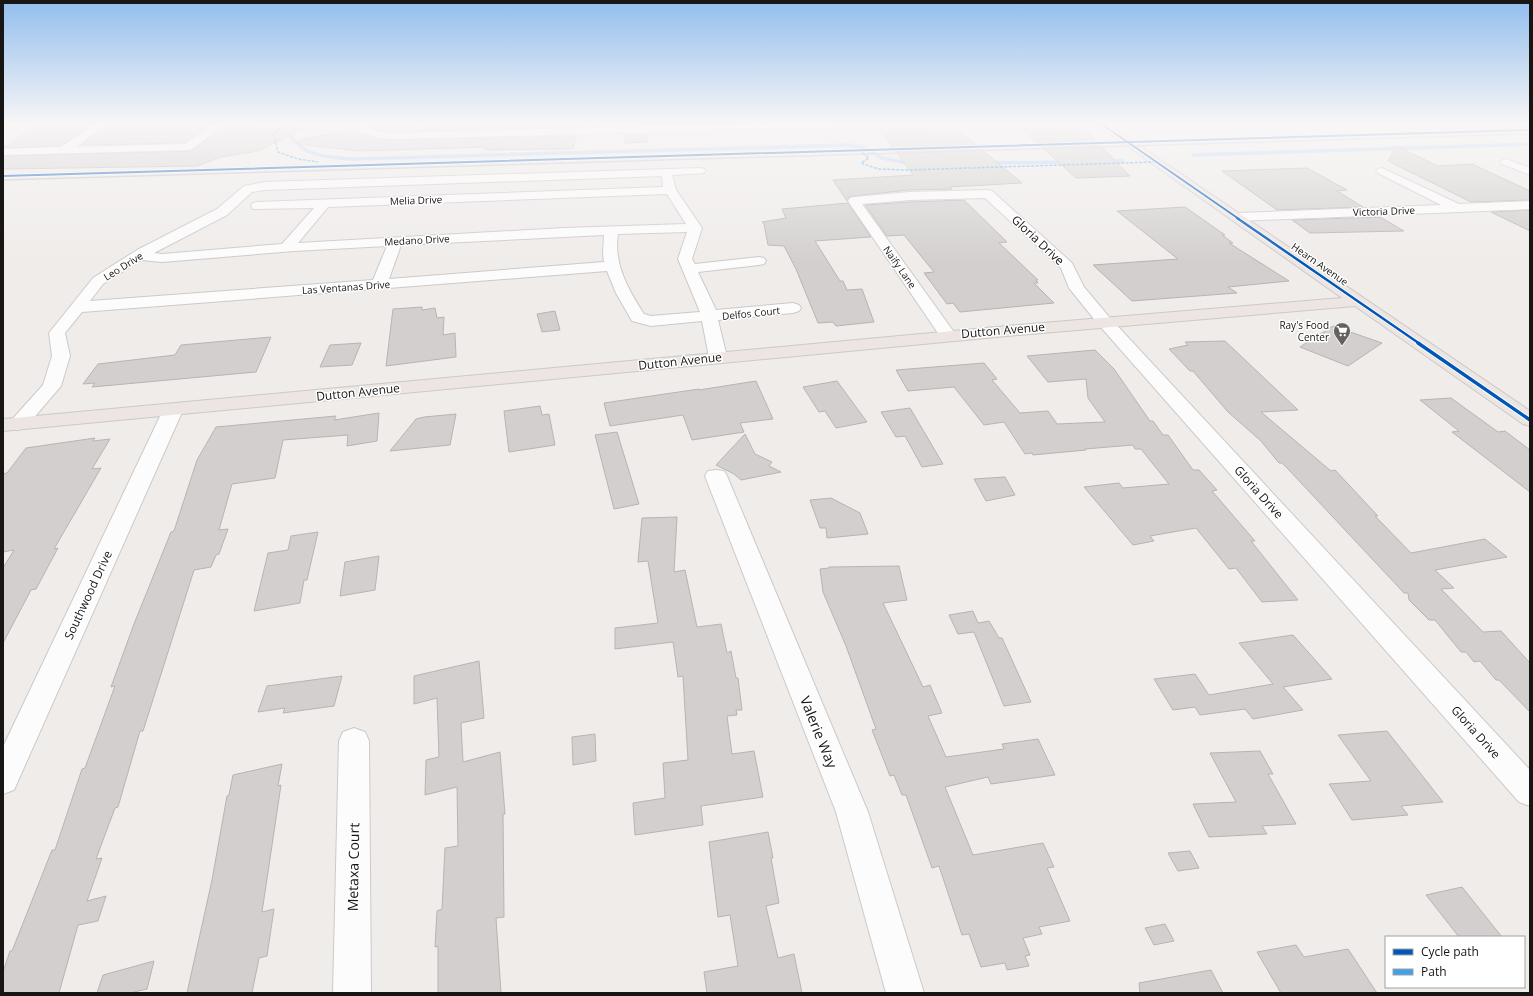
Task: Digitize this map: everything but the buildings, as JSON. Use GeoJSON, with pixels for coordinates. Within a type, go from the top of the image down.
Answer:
{"type":"FeatureCollection","features":[{"type":"Feature","properties":{"kind":"main road","name":"Hearn Avenue"},"geometry":{"type":"LineString","coordinates":[[1169,169],[1530,420]]}},
{"type":"Feature","properties":{"kind":"main road","name":"Dutton Avenue"},"geometry":{"type":"LineString","coordinates":[[10,424],[173,410],[1104,321],[1358,301]]}},
{"type":"Feature","properties":{"kind":"street"},"geometry":{"type":"LineString","coordinates":[[427,200],[438,180],[700,171]]}},
{"type":"Feature","properties":{"kind":"street"},"geometry":{"type":"LineString","coordinates":[[1382,171],[1456,208]]}},
{"type":"Feature","properties":{"kind":"street"},"geometry":{"type":"LineString","coordinates":[[666,173],[670,190],[695,228],[684,256],[707,308],[718,358]]}},
{"type":"Feature","properties":{"kind":"street","name":"Leo Drive"},"geometry":{"type":"LineString","coordinates":[[10,424],[52,386],[61,356],[57,333],[98,281],[139,255],[222,212],[248,189],[265,186],[438,180]]}},
{"type":"Feature","properties":{"kind":"street","name":"Melia Drive"},"geometry":{"type":"LineString","coordinates":[[257,206],[670,190]]}},
{"type":"Feature","properties":{"kind":"street","name":"Naify Lane"},"geometry":{"type":"LineString","coordinates":[[948,336],[854,201],[857,199],[910,196],[988,194]]}},
{"type":"Feature","properties":{"kind":"street","name":"Gloria Drive"},"geometry":{"type":"LineString","coordinates":[[988,194],[1067,266],[1077,288],[1104,321],[1530,792]]}},
{"type":"Feature","properties":{"kind":"street"},"geometry":{"type":"LineString","coordinates":[[286,248],[324,204]]}},
{"type":"Feature","properties":{"kind":"street","name":"Victoria Drive"},"geometry":{"type":"LineString","coordinates":[[1238,217],[1530,205]]}},
{"type":"Feature","properties":{"kind":"street","name":"Medano Drive"},"geometry":{"type":"LineString","coordinates":[[139,255],[162,258],[396,241],[612,230],[695,228]]}},
{"type":"Feature","properties":{"kind":"street"},"geometry":{"type":"LineString","coordinates":[[612,230],[609,246],[612,266]]}},
{"type":"Feature","properties":{"kind":"street"},"geometry":{"type":"LineString","coordinates":[[378,284],[396,241]]}},
{"type":"Feature","properties":{"kind":"street"},"geometry":{"type":"LineString","coordinates":[[689,269],[759,261]]}},
{"type":"Feature","properties":{"kind":"street","name":"Las Ventanas Drive"},"geometry":{"type":"LineString","coordinates":[[79,307],[612,266]]}},
{"type":"Feature","properties":{"kind":"street","name":"Delfos Court"},"geometry":{"type":"LineString","coordinates":[[612,266],[628,302],[638,318],[651,321],[709,317],[793,308]]}},
{"type":"Feature","properties":{"kind":"street","name":"Southwood Drive"},"geometry":{"type":"LineString","coordinates":[[3,780],[173,410]]}},
{"type":"Feature","properties":{"kind":"street","name":"Valerie Way"},"geometry":{"type":"LineString","coordinates":[[716,476],[852,812],[905,993]]}},
{"type":"Feature","properties":{"kind":"street","name":"Metaxa Court"},"geometry":{"type":"LineString","coordinates":[[352,993],[354,741]]}},
{"type":"Feature","properties":{"kind":"railway"},"geometry":{"type":"LineString","coordinates":[[3,180],[352,169]]}},
{"type":"Feature","properties":{"kind":"marked path"},"geometry":{"type":"LineString","coordinates":[[892,169],[923,169]]}},
{"type":"Feature","properties":{"kind":"cycle path"},"geometry":{"type":"LineString","coordinates":[[3,176],[219,169]]}},
{"type":"Feature","properties":{"kind":"cycle path"},"geometry":{"type":"LineString","coordinates":[[1167,169],[1530,420]]}},
{"type":"Feature","properties":{"kind":"place","name":"Ray's Food Center"},"geometry":{"type":"Point","coordinates":[1342,346]}}]}
